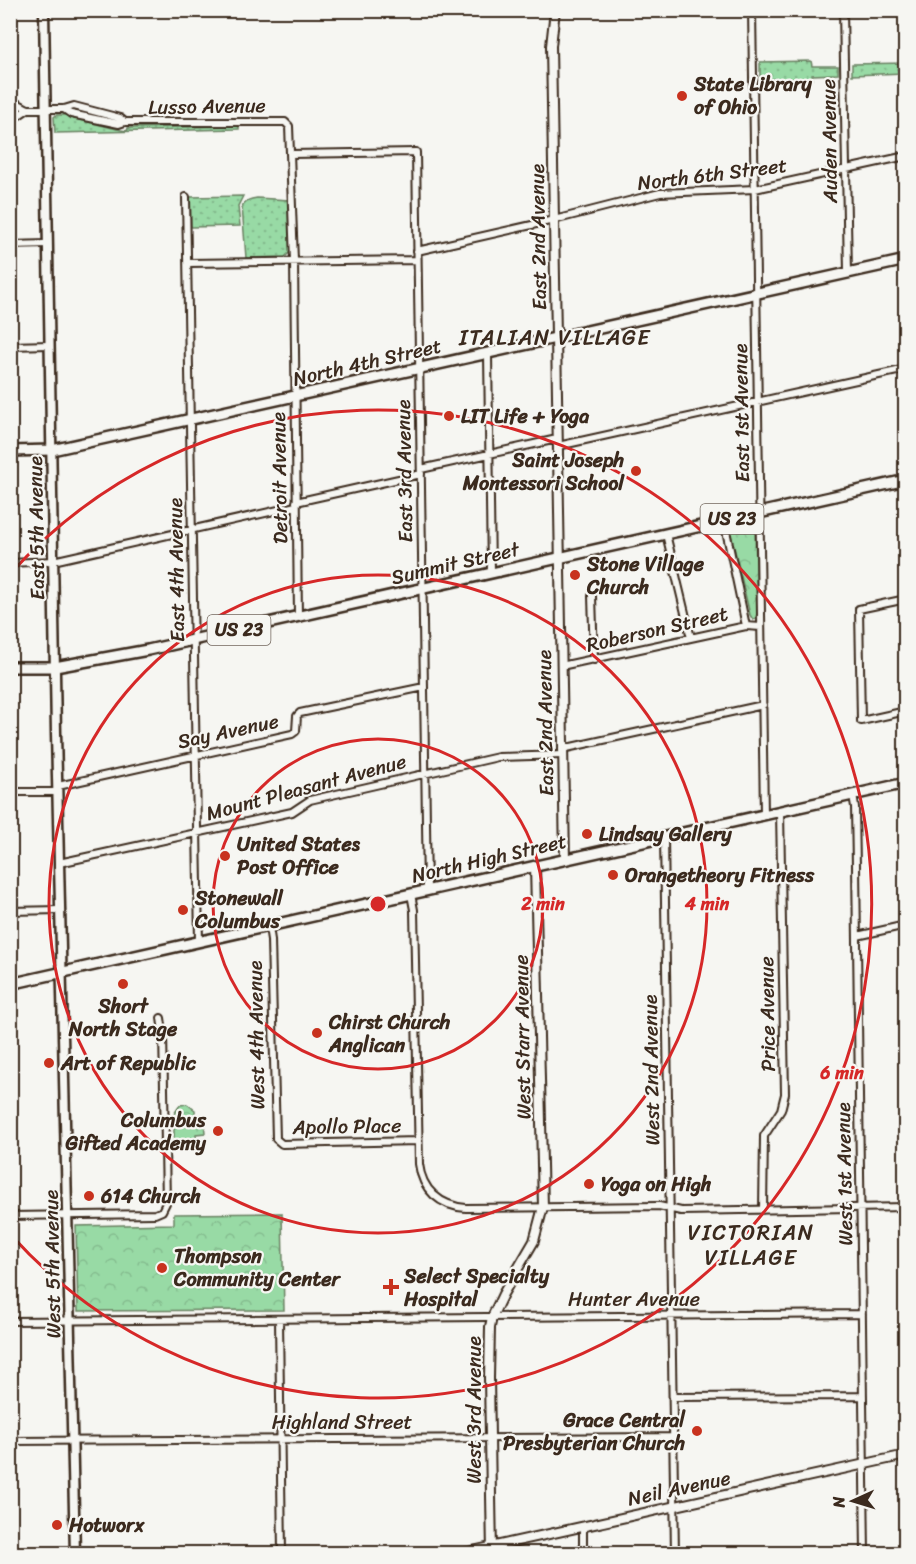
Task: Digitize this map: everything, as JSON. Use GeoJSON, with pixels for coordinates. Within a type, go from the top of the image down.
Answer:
{"type":"FeatureCollection","features":[{"type":"Feature","properties":{"kind":"main road","name":"East 5th Avenue"},"geometry":{"type":"LineString","coordinates":[[44,10],[62,973]]}},
{"type":"Feature","properties":{"kind":"main road","name":"North 4th Street"},"geometry":{"type":"LineString","coordinates":[[10,451],[52,450],[906,260]]}},
{"type":"Feature","properties":{"kind":"main road","name":"Summit Street"},"geometry":{"type":"LineString","coordinates":[[10,667],[55,667],[194,640],[906,480]]}},
{"type":"Feature","properties":{"kind":"main road","name":"North High Street"},"geometry":{"type":"LineString","coordinates":[[10,984],[906,783]]}},
{"type":"Feature","properties":{"kind":"main road","name":"West 5th Avenue"},"geometry":{"type":"LineString","coordinates":[[62,973],[75,1554]]}},
{"type":"Feature","properties":{"kind":"street","name":"East 2nd Avenue"},"geometry":{"type":"LineString","coordinates":[[555,10],[551,45],[565,860]]}},
{"type":"Feature","properties":{"kind":"street","name":"East 1st Avenue"},"geometry":{"type":"LineString","coordinates":[[752,10],[764,815]]}},
{"type":"Feature","properties":{"kind":"street","name":"Auden Avenue"},"geometry":{"type":"LineString","coordinates":[[843,10],[848,272]]}},
{"type":"Feature","properties":{"kind":"street"},"geometry":{"type":"LineString","coordinates":[[10,104],[19,104],[28,109],[19,115],[10,115]]}},
{"type":"Feature","properties":{"kind":"street","name":"Lusso Avenue"},"geometry":{"type":"LineString","coordinates":[[28,109],[64,109],[71,114],[114,124],[125,122],[285,122],[291,129],[292,195]]}},
{"type":"Feature","properties":{"kind":"street","name":"East 3rd Avenue"},"geometry":{"type":"LineString","coordinates":[[291,154],[416,152],[427,890]]}},
{"type":"Feature","properties":{"kind":"street","name":"North 6th Street"},"geometry":{"type":"LineString","coordinates":[[417,250],[555,220],[660,193],[755,189],[906,156]]}},
{"type":"Feature","properties":{"kind":"street","name":"Detroit Avenue"},"geometry":{"type":"LineString","coordinates":[[292,195],[298,616]]}},
{"type":"Feature","properties":{"kind":"street","name":"East 4th Avenue"},"geometry":{"type":"LineString","coordinates":[[186,197],[200,942]]}},
{"type":"Feature","properties":{"kind":"street"},"geometry":{"type":"LineString","coordinates":[[10,245],[48,244]]}},
{"type":"Feature","properties":{"kind":"street"},"geometry":{"type":"LineString","coordinates":[[188,263],[417,260]]}},
{"type":"Feature","properties":{"kind":"street"},"geometry":{"type":"LineString","coordinates":[[10,346],[50,345]]}},
{"type":"Feature","properties":{"kind":"street"},"geometry":{"type":"LineString","coordinates":[[488,354],[491,573]]}},
{"type":"Feature","properties":{"kind":"street"},"geometry":{"type":"LineString","coordinates":[[10,563],[53,561],[296,504],[489,455],[557,443],[906,369]]}},
{"type":"Feature","properties":{"kind":"street"},"geometry":{"type":"LineString","coordinates":[[724,521],[746,626]]}},
{"type":"Feature","properties":{"kind":"street"},"geometry":{"type":"LineString","coordinates":[[666,534],[690,638]]}},
{"type":"Feature","properties":{"kind":"street"},"geometry":{"type":"LineString","coordinates":[[592,596],[594,660]]}},
{"type":"Feature","properties":{"kind":"street"},"geometry":{"type":"LineString","coordinates":[[906,599],[860,609],[861,721],[906,711]]}},
{"type":"Feature","properties":{"kind":"street","name":"Roberson Street"},"geometry":{"type":"LineString","coordinates":[[561,666],[746,626],[761,627]]}},
{"type":"Feature","properties":{"kind":"street","name":"Say Avenue"},"geometry":{"type":"LineString","coordinates":[[10,792],[58,789],[292,734],[296,731],[297,716],[300,713],[424,687]]}},
{"type":"Feature","properties":{"kind":"street","name":"Mount Pleasant Avenue"},"geometry":{"type":"LineString","coordinates":[[59,863],[292,812],[307,801],[426,773],[498,757],[562,752],[763,705]]}},
{"type":"Feature","properties":{"kind":"street","name":"West 1st Avenue"},"geometry":{"type":"LineString","coordinates":[[853,795],[865,1554]]}},
{"type":"Feature","properties":{"kind":"street","name":"Price Avenue"},"geometry":{"type":"LineString","coordinates":[[763,1209],[764,1137],[781,1110],[785,1094],[780,811]]}},
{"type":"Feature","properties":{"kind":"street","name":"West 2nd Avenue"},"geometry":{"type":"LineString","coordinates":[[664,837],[675,1554]]}},
{"type":"Feature","properties":{"kind":"street","name":"West Starr Avenue"},"geometry":{"type":"LineString","coordinates":[[535,866],[543,1207]]}},
{"type":"Feature","properties":{"kind":"street"},"geometry":{"type":"LineString","coordinates":[[411,894],[414,910],[420,1172],[425,1185],[434,1196],[447,1205],[457,1208],[659,1206],[681,1211],[906,1207]]}},
{"type":"Feature","properties":{"kind":"street"},"geometry":{"type":"LineString","coordinates":[[10,911],[60,910]]}},
{"type":"Feature","properties":{"kind":"street"},"geometry":{"type":"LineString","coordinates":[[857,936],[906,925]]}},
{"type":"Feature","properties":{"kind":"street","name":"West 4th Avenue"},"geometry":{"type":"LineString","coordinates":[[269,927],[274,1135],[278,1142]]}},
{"type":"Feature","properties":{"kind":"street"},"geometry":{"type":"LineString","coordinates":[[10,1216],[155,1214],[162,1212],[166,1203],[161,1018]]}},
{"type":"Feature","properties":{"kind":"street","name":"Apollo Place"},"geometry":{"type":"LineString","coordinates":[[278,1142],[418,1141]]}},
{"type":"Feature","properties":{"kind":"street","name":"West 3rd Avenue"},"geometry":{"type":"LineString","coordinates":[[491,1550],[489,1352],[492,1317],[534,1241],[543,1207]]}},
{"type":"Feature","properties":{"kind":"street","name":"Hunter Avenue"},"geometry":{"type":"LineString","coordinates":[[10,1321],[862,1314]]}},
{"type":"Feature","properties":{"kind":"street"},"geometry":{"type":"LineString","coordinates":[[143,1554],[282,1553],[279,1319]]}},
{"type":"Feature","properties":{"kind":"street"},"geometry":{"type":"LineString","coordinates":[[673,1397],[863,1396]]}},
{"type":"Feature","properties":{"kind":"street","name":"Highland Street"},"geometry":{"type":"LineString","coordinates":[[10,1441],[674,1437]]}},
{"type":"Feature","properties":{"kind":"street","name":"Neil Avenue"},"geometry":{"type":"LineString","coordinates":[[459,1554],[491,1550],[582,1526],[906,1455]]}},
{"type":"Feature","properties":{"kind":"street"},"geometry":{"type":"LineString","coordinates":[[582,1526],[583,1554]]}},
{"type":"Feature","properties":{"kind":"green space"},"geometry":{"type":"Polygon","coordinates":[[[811,61],[812,66],[838,66],[838,74],[812,75],[812,79],[760,79],[760,62],[811,61]]]}},
{"type":"Feature","properties":{"kind":"green space"},"geometry":{"type":"Polygon","coordinates":[[[905,63],[905,73],[852,75],[852,64],[905,63]]]}},
{"type":"Feature","properties":{"kind":"green space"},"geometry":{"type":"Polygon","coordinates":[[[69,115],[72,118],[127,131],[128,128],[239,126],[239,129],[55,133],[54,117],[69,115]]]}},
{"type":"Feature","properties":{"kind":"green space"},"geometry":{"type":"Polygon","coordinates":[[[243,196],[238,206],[240,226],[191,227],[190,197],[243,196]]]}},
{"type":"Feature","properties":{"kind":"green space"},"geometry":{"type":"Polygon","coordinates":[[[257,198],[289,200],[290,252],[285,257],[246,258],[242,206],[248,200],[257,198]]]}},
{"type":"Feature","properties":{"kind":"green space"},"geometry":{"type":"Polygon","coordinates":[[[755,525],[757,614],[753,620],[730,530],[755,525]]]}},
{"type":"Feature","properties":{"kind":"green space"},"geometry":{"type":"Polygon","coordinates":[[[187,1104],[195,1110],[195,1121],[204,1121],[205,1133],[196,1134],[196,1140],[191,1140],[191,1144],[174,1144],[174,1114],[180,1105],[187,1104]]]}},
{"type":"Feature","properties":{"kind":"green space"},"geometry":{"type":"Polygon","coordinates":[[[282,1213],[284,1310],[78,1311],[76,1226],[174,1224],[174,1214],[282,1213]]]}},
{"type":"Feature","properties":{"kind":"place","name":"State Library of Ohio"},"geometry":{"type":"Point","coordinates":[682,96]}},
{"type":"Feature","properties":{"kind":"place","name":"LIT Life + Yoga"},"geometry":{"type":"Point","coordinates":[449,416]}},
{"type":"Feature","properties":{"kind":"place","name":"Saint Joseph Montessori School"},"geometry":{"type":"Point","coordinates":[636,471]}},
{"type":"Feature","properties":{"kind":"place","name":"Stone Village Church"},"geometry":{"type":"Point","coordinates":[575,575]}},
{"type":"Feature","properties":{"kind":"place","name":"Lindsay Gallery"},"geometry":{"type":"Point","coordinates":[587,834]}},
{"type":"Feature","properties":{"kind":"place","name":"United States Post Office"},"geometry":{"type":"Point","coordinates":[225,856]}},
{"type":"Feature","properties":{"kind":"place","name":"Orangetheory Fitness"},"geometry":{"type":"Point","coordinates":[613,875]}},
{"type":"Feature","properties":{"kind":"place","name":"Stonewall Columbus"},"geometry":{"type":"Point","coordinates":[183,910]}},
{"type":"Feature","properties":{"kind":"place","name":"Short North Stage"},"geometry":{"type":"Point","coordinates":[123,984]}},
{"type":"Feature","properties":{"kind":"place","name":"Chirst Church Anglican"},"geometry":{"type":"Point","coordinates":[317,1033]}},
{"type":"Feature","properties":{"kind":"place","name":"Art of Republic"},"geometry":{"type":"Point","coordinates":[49,1063]}},
{"type":"Feature","properties":{"kind":"place","name":"Columbus Gifted Academy"},"geometry":{"type":"Point","coordinates":[218,1131]}},
{"type":"Feature","properties":{"kind":"place","name":"Yoga on High"},"geometry":{"type":"Point","coordinates":[589,1184]}},
{"type":"Feature","properties":{"kind":"place","name":"614 Church"},"geometry":{"type":"Point","coordinates":[89,1196]}},
{"type":"Feature","properties":{"kind":"place","name":"Thompson Community Center"},"geometry":{"type":"Point","coordinates":[162,1268]}},
{"type":"Feature","properties":{"kind":"place","name":"Select Specialty Hospital"},"geometry":{"type":"Point","coordinates":[391,1287]}},
{"type":"Feature","properties":{"kind":"place","name":"Grace Central Presbyterian Church"},"geometry":{"type":"Point","coordinates":[697,1431]}},
{"type":"Feature","properties":{"kind":"place","name":"Hotworx"},"geometry":{"type":"Point","coordinates":[57,1525]}},
{"type":"Feature","properties":{"kind":"district","name":"ITALIAN VILLAGE"},"geometry":{"type":"Point","coordinates":[555,337]}},
{"type":"Feature","properties":{"kind":"district","name":"VICTORIAN VILLAGE"},"geometry":{"type":"Point","coordinates":[751,1244]}}]}
